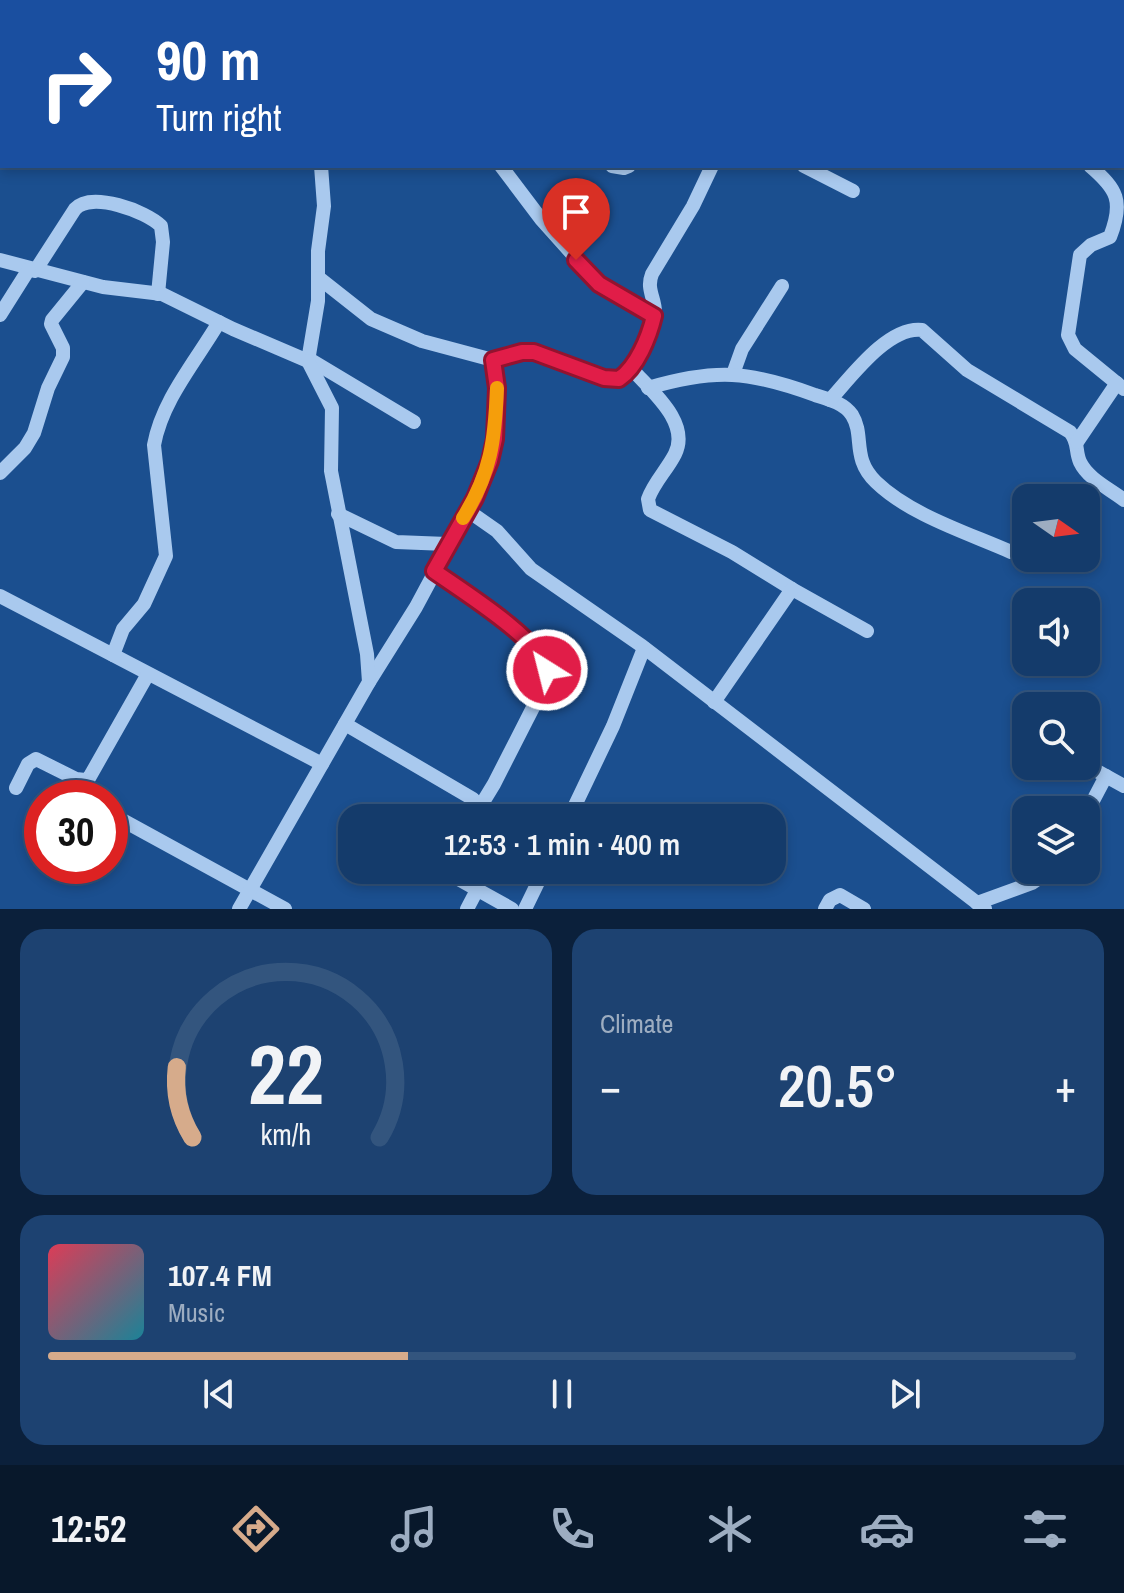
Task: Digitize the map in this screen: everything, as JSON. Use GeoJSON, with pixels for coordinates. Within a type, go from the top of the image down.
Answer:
{"type":"FeatureCollection","features":[{"type":"Feature","properties":{"kind":"street"},"geometry":{"type":"LineString","coordinates":[[321,168],[324,206],[318,251],[317,314],[309,360],[332,408],[329,459],[367,654],[369,682]]}},
{"type":"Feature","properties":{"kind":"street"},"geometry":{"type":"LineString","coordinates":[[503,168],[541,219],[599,284],[654,316]]}},
{"type":"Feature","properties":{"kind":"street"},"geometry":{"type":"LineString","coordinates":[[319,278],[354,307],[391,329],[422,341],[493,360],[534,352],[611,380],[619,379],[631,368],[654,316],[649,280],[693,206],[711,168]]}},
{"type":"Feature","properties":{"kind":"street"},"geometry":{"type":"LineString","coordinates":[[808,168],[853,191]]}},
{"type":"Feature","properties":{"kind":"street"},"geometry":{"type":"LineString","coordinates":[[1077,442],[1120,386],[1075,349],[1068,335],[1080,255],[1091,245],[1110,237],[1121,205],[1117,190],[1092,168]]}},
{"type":"Feature","properties":{"kind":"street"},"geometry":{"type":"LineString","coordinates":[[0,315],[75,209],[85,201],[135,210],[161,226],[163,242],[158,294]]}},
{"type":"Feature","properties":{"kind":"street"},"geometry":{"type":"LineString","coordinates":[[0,260],[83,282],[158,294],[176,300],[309,360],[414,422]]}},
{"type":"Feature","properties":{"kind":"street"},"geometry":{"type":"LineString","coordinates":[[0,473],[25,448],[34,433],[48,388],[63,357],[63,348],[52,320],[83,282]]}},
{"type":"Feature","properties":{"kind":"street"},"geometry":{"type":"LineString","coordinates":[[733,374],[742,349],[782,286]]}},
{"type":"Feature","properties":{"kind":"street"},"geometry":{"type":"LineString","coordinates":[[113,655],[123,629],[150,593],[166,556],[155,438],[166,408],[219,322]]}},
{"type":"Feature","properties":{"kind":"street"},"geometry":{"type":"LineString","coordinates":[[830,400],[883,345],[900,332],[922,330],[967,370],[1070,432],[1077,442],[1078,456],[1085,470],[1124,500]]}},
{"type":"Feature","properties":{"kind":"street"},"geometry":{"type":"LineString","coordinates":[[239,909],[369,682],[416,607],[447,544],[483,482],[495,439],[497,388],[493,360]]}},
{"type":"Feature","properties":{"kind":"street"},"geometry":{"type":"LineString","coordinates":[[631,368],[672,417],[679,434],[675,454],[648,499],[650,510],[732,552],[867,631]]}},
{"type":"Feature","properties":{"kind":"street"},"geometry":{"type":"LineString","coordinates":[[648,388],[683,378],[733,374],[785,384],[830,400],[848,410],[854,418],[860,460],[883,488],[900,502],[1011,552]]}},
{"type":"Feature","properties":{"kind":"street"},"geometry":{"type":"LineString","coordinates":[[467,510],[497,531],[531,569],[644,648],[981,906],[1030,884]]}},
{"type":"Feature","properties":{"kind":"street"},"geometry":{"type":"LineString","coordinates":[[338,514],[396,542],[447,544]]}},
{"type":"Feature","properties":{"kind":"street"},"geometry":{"type":"LineString","coordinates":[[434,571],[512,627],[537,652],[547,670],[546,682],[483,804]]}},
{"type":"Feature","properties":{"kind":"street"},"geometry":{"type":"LineString","coordinates":[[714,702],[792,589]]}},
{"type":"Feature","properties":{"kind":"street"},"geometry":{"type":"LineString","coordinates":[[0,614],[3,598],[322,764]]}},
{"type":"Feature","properties":{"kind":"street"},"geometry":{"type":"LineString","coordinates":[[576,804],[613,726],[644,648]]}},
{"type":"Feature","properties":{"kind":"street"},"geometry":{"type":"LineString","coordinates":[[16,788],[28,764],[36,759],[76,779],[89,778],[148,674]]}},
{"type":"Feature","properties":{"kind":"street"},"geometry":{"type":"LineString","coordinates":[[345,724],[473,799],[475,804]]}},
{"type":"Feature","properties":{"kind":"street"},"geometry":{"type":"LineString","coordinates":[[1100,773],[1124,786]]}},
{"type":"Feature","properties":{"kind":"street"},"geometry":{"type":"LineString","coordinates":[[1095,796],[1106,776]]}},
{"type":"Feature","properties":{"kind":"street"},"geometry":{"type":"LineString","coordinates":[[128,823],[285,909]]}},
{"type":"Feature","properties":{"kind":"street"},"geometry":{"type":"LineString","coordinates":[[467,884],[512,909]]}},
{"type":"Feature","properties":{"kind":"street"},"geometry":{"type":"LineString","coordinates":[[525,909],[537,884]]}},
{"type":"Feature","properties":{"kind":"street"},"geometry":{"type":"LineString","coordinates":[[467,909],[477,890]]}},
{"type":"Feature","properties":{"kind":"street"},"geometry":{"type":"LineString","coordinates":[[825,909],[830,900],[840,895],[864,909]]}},
{"type":"Feature","properties":{"kind":"slow traffic"},"geometry":{"type":"LineString","coordinates":[[463,518],[483,482],[490,461],[495,439],[497,388]]}},
{"type":"Feature","properties":{"kind":"route"},"geometry":{"type":"LineString","coordinates":[[547,670],[537,652],[512,627],[434,571],[475,498],[490,461],[495,439],[497,388],[493,360],[534,352],[604,378],[619,379],[631,368],[647,336],[654,316],[599,284],[576,260]]}}]}
